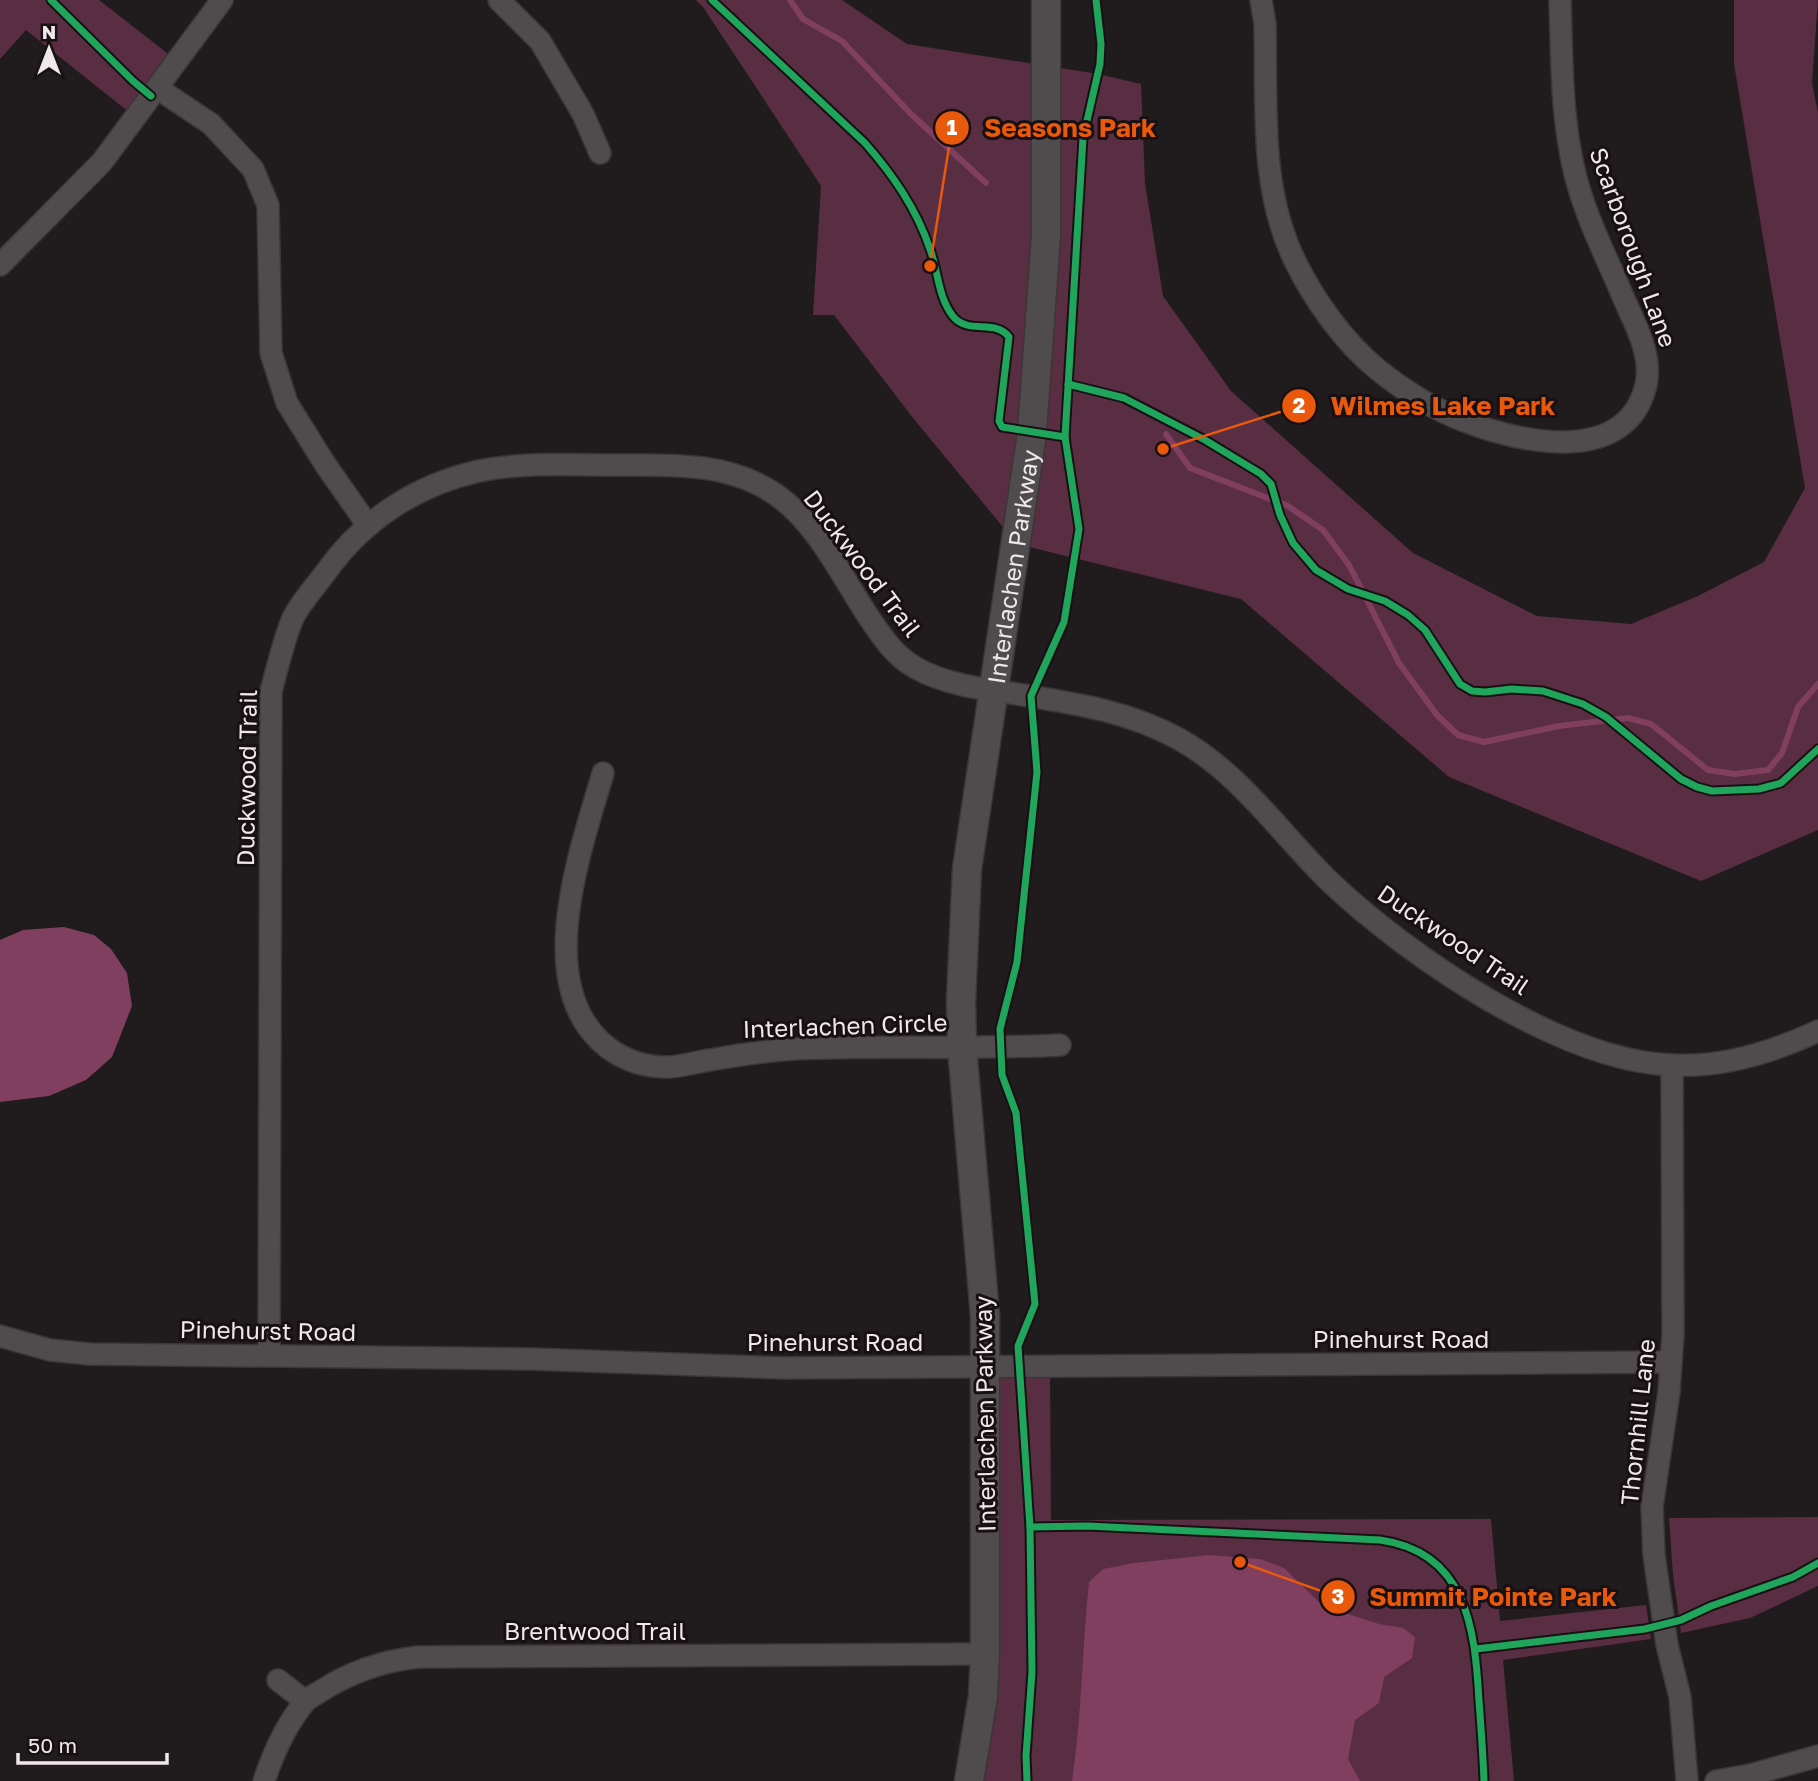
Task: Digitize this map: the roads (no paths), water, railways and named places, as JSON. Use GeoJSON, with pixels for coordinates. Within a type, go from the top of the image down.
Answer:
{"type":"FeatureCollection","features":[{"type":"Feature","properties":{"kind":"street"},"geometry":{"type":"LineString","coordinates":[[0,265],[102,162],[222,0]]}},
{"type":"Feature","properties":{"kind":"street"},"geometry":{"type":"LineString","coordinates":[[499,0],[540,41],[583,114],[600,153]]}},
{"type":"Feature","properties":{"kind":"street","name":"Interlachen Parkway"},"geometry":{"type":"LineString","coordinates":[[969,1781],[983,1696],[985,1654],[985,1316],[962,1047],[961,1001],[967,869],[1029,465],[1035,406],[1046,235],[1046,0]]}},
{"type":"Feature","properties":{"kind":"street","name":"Scarborough Lane"},"geometry":{"type":"LineString","coordinates":[[1261,0],[1265,24],[1268,147],[1275,204],[1295,262],[1328,317],[1376,368],[1438,410],[1467,423],[1500,433],[1561,443],[1583,442],[1606,435],[1623,423],[1638,406],[1645,388],[1648,367],[1643,345],[1594,228],[1576,176],[1563,107],[1560,0]]}},
{"type":"Feature","properties":{"kind":"street"},"geometry":{"type":"LineString","coordinates":[[156,88],[211,124],[253,169],[268,205],[271,353],[275,366],[287,403],[325,464],[368,524]]}},
{"type":"Feature","properties":{"kind":"street","name":"Duckwood Trail"},"geometry":{"type":"LineString","coordinates":[[269,1356],[271,691],[294,617],[341,550],[368,524],[403,500],[448,480],[482,470],[529,465],[708,467],[741,477],[772,492],[795,510],[878,630],[894,650],[915,668],[942,679],[993,691],[1095,707],[1154,725],[1186,743],[1220,765],[1329,880],[1374,920],[1460,981],[1518,1016],[1567,1040],[1613,1056],[1672,1065],[1734,1061],[1786,1046],[1818,1031]]}},
{"type":"Feature","properties":{"kind":"street","name":"Interlachen Circle"},"geometry":{"type":"LineString","coordinates":[[603,774],[576,864],[569,906],[567,958],[576,1010],[591,1032],[612,1052],[637,1063],[664,1067],[771,1051],[962,1047]]}},
{"type":"Feature","properties":{"kind":"street"},"geometry":{"type":"LineString","coordinates":[[962,1047],[1060,1045]]}},
{"type":"Feature","properties":{"kind":"street","name":"Thornhill Lane"},"geometry":{"type":"LineString","coordinates":[[1672,1065],[1671,1362],[1652,1518],[1660,1603],[1667,1646],[1680,1697],[1687,1781]]}},
{"type":"Feature","properties":{"kind":"street","name":"Pinehurst Road"},"geometry":{"type":"LineString","coordinates":[[0,1336],[50,1350],[89,1354],[531,1359],[785,1368],[1671,1362]]}},
{"type":"Feature","properties":{"kind":"street","name":"Brentwood Trail"},"geometry":{"type":"LineString","coordinates":[[264,1781],[284,1734],[305,1701],[359,1670],[388,1660],[418,1657],[985,1654]]}},
{"type":"Feature","properties":{"kind":"street"},"geometry":{"type":"LineString","coordinates":[[278,1681],[305,1701]]}},
{"type":"Feature","properties":{"kind":"street"},"geometry":{"type":"LineString","coordinates":[[1716,1781],[1750,1775],[1818,1756]]}},
{"type":"Feature","properties":{"kind":"waterway"},"geometry":{"type":"LineString","coordinates":[[790,0],[803,19],[842,41],[911,114],[986,183]]}},
{"type":"Feature","properties":{"kind":"waterway"},"geometry":{"type":"LineString","coordinates":[[1166,434],[1190,468],[1288,506],[1323,530],[1349,565],[1399,663],[1437,715],[1458,735],[1484,742],[1559,726],[1628,718],[1651,724],[1708,770],[1735,774],[1768,770],[1782,753],[1798,707],[1818,684]]}},
{"type":"Feature","properties":{"kind":"place","name":"Seasons Park"},"geometry":{"type":"Point","coordinates":[930,266]}},
{"type":"Feature","properties":{"kind":"place","name":"Wilmes Lake Park"},"geometry":{"type":"Point","coordinates":[1163,449]}},
{"type":"Feature","properties":{"kind":"place","name":"Summit Pointe Park"},"geometry":{"type":"Point","coordinates":[1240,1562]}}]}
